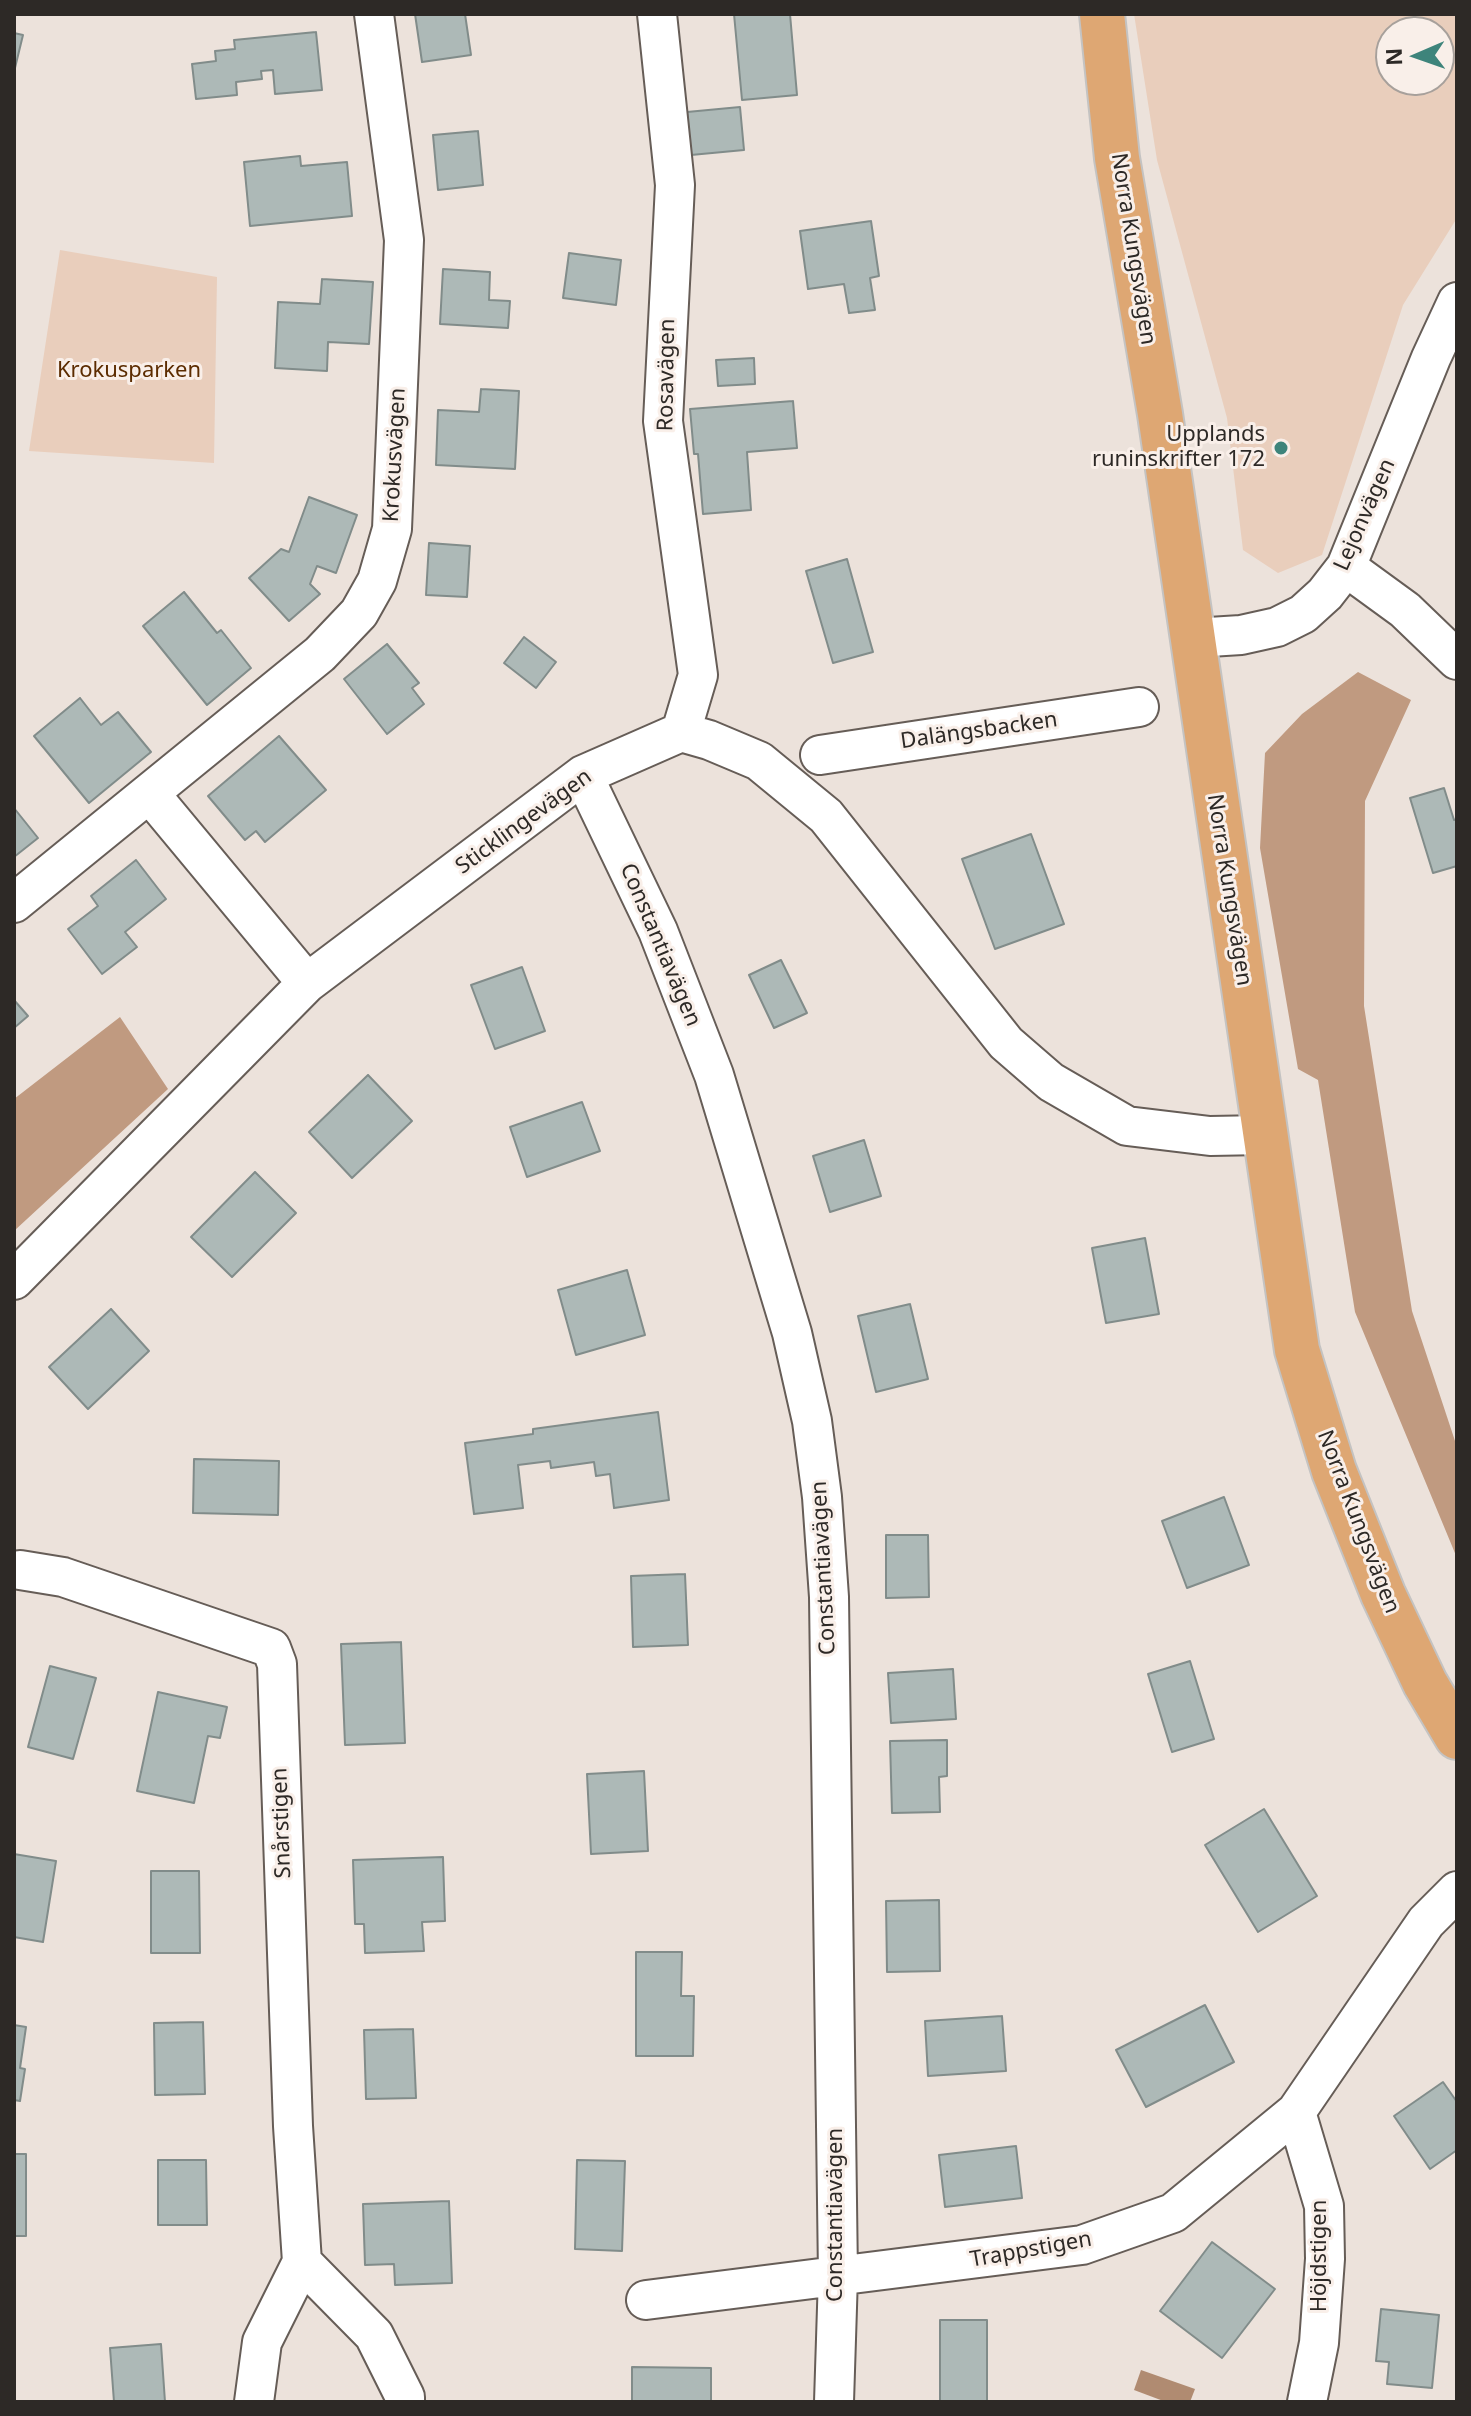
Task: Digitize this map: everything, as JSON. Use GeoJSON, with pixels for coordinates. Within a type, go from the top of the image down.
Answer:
{"type":"FeatureCollection","features":[{"type":"Feature","properties":{"kind":"main road","name":"Norra Kungsvägen"},"geometry":{"type":"LineString","coordinates":[[1102,14],[1117,158],[1160,414],[1297,1350],[1334,1471],[1383,1594],[1425,1683],[1457,1737]]}},
{"type":"Feature","properties":{"kind":"street","name":"Krokusvägen"},"geometry":{"type":"LineString","coordinates":[[14,903],[320,654],[350,623],[377,581],[392,529],[404,240],[374,14]]}},
{"type":"Feature","properties":{"kind":"street","name":"Rosavägen"},"geometry":{"type":"LineString","coordinates":[[657,14],[675,185],[663,421],[698,675],[681,732]]}},
{"type":"Feature","properties":{"kind":"street","name":"Lejonvägen"},"geometry":{"type":"LineString","coordinates":[[1193,638],[1241,635],[1277,627],[1303,614],[1325,594],[1346,567],[1457,302]]}},
{"type":"Feature","properties":{"kind":"street"},"geometry":{"type":"LineString","coordinates":[[1346,567],[1405,610],[1457,660]]}},
{"type":"Feature","properties":{"kind":"street","name":"Dalängsbacken"},"geometry":{"type":"LineString","coordinates":[[820,755],[1139,707]]}},
{"type":"Feature","properties":{"kind":"street"},"geometry":{"type":"LineString","coordinates":[[681,732],[759,761],[826,816],[1006,1043],[1051,1082],[1127,1126],[1210,1136],[1264,1135]]}},
{"type":"Feature","properties":{"kind":"street","name":"Sticklingevägen"},"geometry":{"type":"LineString","coordinates":[[14,1280],[307,983],[583,775],[681,732]]}},
{"type":"Feature","properties":{"kind":"street","name":"Constantiavägen"},"geometry":{"type":"LineString","coordinates":[[583,775],[658,931],[714,1075],[792,1333],[812,1421],[822,1497],[829,1597],[838,2276],[834,2402]]}},
{"type":"Feature","properties":{"kind":"street"},"geometry":{"type":"LineString","coordinates":[[150,794],[307,983]]}},
{"type":"Feature","properties":{"kind":"street","name":"Snårstigen"},"geometry":{"type":"LineString","coordinates":[[16,1562],[271,1648],[277,1664],[293,2126],[302,2262]]}},
{"type":"Feature","properties":{"kind":"street","name":"Trappstigen"},"geometry":{"type":"LineString","coordinates":[[646,2300],[1082,2245],[1173,2213],[1296,2112],[1426,1922],[1457,1891]]}},
{"type":"Feature","properties":{"kind":"street","name":"Höjdstigen"},"geometry":{"type":"LineString","coordinates":[[1296,2112],[1324,2206],[1325,2259],[1319,2343],[1307,2402]]}},
{"type":"Feature","properties":{"kind":"street"},"geometry":{"type":"LineString","coordinates":[[254,2402],[262,2342],[302,2262],[374,2335],[405,2402]]}},
{"type":"Feature","properties":{"kind":"green space"},"geometry":{"type":"Polygon","coordinates":[[[1134,14],[1457,14],[1457,218],[1403,305],[1322,555],[1278,573],[1243,550],[1227,418],[1157,160],[1134,14]]]}},
{"type":"Feature","properties":{"kind":"green space","name":"Krokusparken"},"geometry":{"type":"Polygon","coordinates":[[[60,250],[217,277],[214,463],[29,451],[60,250]]]}},
{"type":"Feature","properties":{"kind":"shaded area"},"geometry":{"type":"Polygon","coordinates":[[[1358,672],[1411,700],[1365,801],[1364,1006],[1412,1311],[1457,1447],[1457,1558],[1355,1312],[1318,1080],[1298,1069],[1260,848],[1265,753],[1302,714],[1358,672]]]}},
{"type":"Feature","properties":{"kind":"shaded area"},"geometry":{"type":"Polygon","coordinates":[[[120,1017],[168,1089],[14,1231],[14,1099],[120,1017]]]}},
{"type":"Feature","properties":{"kind":"shaded area"},"geometry":{"type":"Polygon","coordinates":[[[1141,2370],[1195,2389],[1190,2402],[1166,2402],[1134,2390],[1141,2370]]]}},
{"type":"Feature","properties":{"kind":"building"},"geometry":{"type":"Polygon","coordinates":[[[415,14],[465,14],[471,55],[422,62],[415,14]]]}},
{"type":"Feature","properties":{"kind":"building"},"geometry":{"type":"Polygon","coordinates":[[[734,14],[790,14],[797,95],[742,100],[734,14]]]}},
{"type":"Feature","properties":{"kind":"building"},"geometry":{"type":"Polygon","coordinates":[[[316,32],[322,90],[275,94],[273,70],[261,71],[262,79],[236,82],[237,95],[196,99],[192,64],[216,61],[215,51],[235,49],[234,40],[316,32]]]}},
{"type":"Feature","properties":{"kind":"building"},"geometry":{"type":"Polygon","coordinates":[[[14,33],[23,35],[14,72],[14,33]]]}},
{"type":"Feature","properties":{"kind":"building"},"geometry":{"type":"Polygon","coordinates":[[[740,107],[744,150],[691,155],[687,112],[740,107]]]}},
{"type":"Feature","properties":{"kind":"building"},"geometry":{"type":"Polygon","coordinates":[[[478,131],[483,185],[438,190],[433,135],[478,131]]]}},
{"type":"Feature","properties":{"kind":"building"},"geometry":{"type":"Polygon","coordinates":[[[300,156],[301,166],[347,162],[352,216],[250,226],[244,162],[300,156]]]}},
{"type":"Feature","properties":{"kind":"building"},"geometry":{"type":"Polygon","coordinates":[[[871,221],[879,276],[870,278],[875,310],[849,313],[844,284],[808,289],[800,231],[871,221]]]}},
{"type":"Feature","properties":{"kind":"building"},"geometry":{"type":"Polygon","coordinates":[[[569,253],[621,260],[616,305],[563,298],[569,253]]]}},
{"type":"Feature","properties":{"kind":"building"},"geometry":{"type":"Polygon","coordinates":[[[443,269],[490,272],[489,300],[510,301],[508,328],[440,324],[443,269]]]}},
{"type":"Feature","properties":{"kind":"building"},"geometry":{"type":"Polygon","coordinates":[[[322,279],[373,282],[369,344],[328,342],[327,371],[275,368],[278,302],[320,304],[322,279]]]}},
{"type":"Feature","properties":{"kind":"building"},"geometry":{"type":"Polygon","coordinates":[[[754,358],[755,384],[718,386],[716,360],[754,358]]]}},
{"type":"Feature","properties":{"kind":"building"},"geometry":{"type":"Polygon","coordinates":[[[481,389],[519,391],[515,469],[436,465],[438,410],[479,412],[481,389]]]}},
{"type":"Feature","properties":{"kind":"building"},"geometry":{"type":"Polygon","coordinates":[[[793,401],[797,448],[747,452],[751,510],[703,514],[698,454],[694,454],[690,409],[793,401]]]}},
{"type":"Feature","properties":{"kind":"building"},"geometry":{"type":"Polygon","coordinates":[[[309,497],[357,515],[336,573],[317,566],[310,584],[320,594],[289,621],[249,578],[281,549],[289,552],[309,497]]]}},
{"type":"Feature","properties":{"kind":"building"},"geometry":{"type":"Polygon","coordinates":[[[429,543],[470,546],[467,597],[426,595],[429,543]]]}},
{"type":"Feature","properties":{"kind":"building"},"geometry":{"type":"Polygon","coordinates":[[[847,559],[873,652],[833,663],[806,571],[847,559]]]}},
{"type":"Feature","properties":{"kind":"building"},"geometry":{"type":"Polygon","coordinates":[[[184,592],[217,633],[221,630],[251,668],[207,705],[143,626],[184,592]]]}},
{"type":"Feature","properties":{"kind":"building"},"geometry":{"type":"Polygon","coordinates":[[[524,637],[556,662],[536,688],[504,663],[524,637]]]}},
{"type":"Feature","properties":{"kind":"building"},"geometry":{"type":"Polygon","coordinates":[[[387,644],[419,683],[412,688],[424,704],[387,734],[344,679],[387,644]]]}},
{"type":"Feature","properties":{"kind":"building"},"geometry":{"type":"Polygon","coordinates":[[[80,698],[101,725],[118,712],[151,752],[89,803],[34,736],[80,698]]]}},
{"type":"Feature","properties":{"kind":"building"},"geometry":{"type":"Polygon","coordinates":[[[279,736],[326,790],[265,842],[256,831],[245,840],[208,796],[279,736]]]}},
{"type":"Feature","properties":{"kind":"building"},"geometry":{"type":"Polygon","coordinates":[[[1444,788],[1454,820],[1457,819],[1457,866],[1433,873],[1410,798],[1444,788]]]}},
{"type":"Feature","properties":{"kind":"building"},"geometry":{"type":"Polygon","coordinates":[[[14,808],[38,838],[14,857],[14,808]]]}},
{"type":"Feature","properties":{"kind":"building"},"geometry":{"type":"Polygon","coordinates":[[[1031,834],[1064,924],[995,949],[962,859],[1031,834]]]}},
{"type":"Feature","properties":{"kind":"building"},"geometry":{"type":"Polygon","coordinates":[[[136,860],[166,899],[125,932],[137,947],[102,974],[68,929],[98,906],[91,896],[136,860]]]}},
{"type":"Feature","properties":{"kind":"building"},"geometry":{"type":"Polygon","coordinates":[[[781,960],[807,1013],[774,1028],[749,975],[781,960]]]}},
{"type":"Feature","properties":{"kind":"building"},"geometry":{"type":"Polygon","coordinates":[[[522,967],[545,1031],[495,1049],[471,985],[522,967]]]}},
{"type":"Feature","properties":{"kind":"building"},"geometry":{"type":"Polygon","coordinates":[[[14,1000],[28,1016],[14,1028],[14,1000]]]}},
{"type":"Feature","properties":{"kind":"building"},"geometry":{"type":"Polygon","coordinates":[[[368,1075],[412,1121],[352,1178],[309,1132],[368,1075]]]}},
{"type":"Feature","properties":{"kind":"building"},"geometry":{"type":"Polygon","coordinates":[[[582,1102],[600,1151],[527,1177],[510,1127],[582,1102]]]}},
{"type":"Feature","properties":{"kind":"building"},"geometry":{"type":"Polygon","coordinates":[[[864,1140],[881,1196],[830,1212],[813,1156],[864,1140]]]}},
{"type":"Feature","properties":{"kind":"building"},"geometry":{"type":"Polygon","coordinates":[[[255,1172],[296,1213],[232,1277],[191,1237],[255,1172]]]}},
{"type":"Feature","properties":{"kind":"building"},"geometry":{"type":"Polygon","coordinates":[[[1145,1238],[1159,1314],[1106,1323],[1092,1248],[1145,1238]]]}},
{"type":"Feature","properties":{"kind":"building"},"geometry":{"type":"Polygon","coordinates":[[[627,1270],[645,1335],[576,1355],[558,1290],[627,1270]]]}},
{"type":"Feature","properties":{"kind":"building"},"geometry":{"type":"Polygon","coordinates":[[[910,1304],[928,1379],[876,1392],[858,1316],[910,1304]]]}},
{"type":"Feature","properties":{"kind":"building"},"geometry":{"type":"Polygon","coordinates":[[[111,1309],[149,1351],[88,1409],[49,1367],[111,1309]]]}},
{"type":"Feature","properties":{"kind":"building"},"geometry":{"type":"Polygon","coordinates":[[[658,1412],[669,1500],[614,1508],[610,1474],[596,1476],[594,1462],[551,1468],[550,1461],[518,1465],[523,1508],[474,1514],[465,1443],[533,1434],[533,1429],[658,1412]]]}},
{"type":"Feature","properties":{"kind":"building"},"geometry":{"type":"Polygon","coordinates":[[[194,1459],[279,1461],[278,1515],[193,1513],[194,1459]]]}},
{"type":"Feature","properties":{"kind":"building"},"geometry":{"type":"Polygon","coordinates":[[[1224,1497],[1249,1565],[1187,1588],[1162,1521],[1224,1497]]]}},
{"type":"Feature","properties":{"kind":"building"},"geometry":{"type":"Polygon","coordinates":[[[886,1535],[928,1535],[929,1597],[886,1598],[886,1535]]]}},
{"type":"Feature","properties":{"kind":"building"},"geometry":{"type":"Polygon","coordinates":[[[685,1574],[688,1645],[633,1647],[631,1576],[685,1574]]]}},
{"type":"Feature","properties":{"kind":"building"},"geometry":{"type":"Polygon","coordinates":[[[401,1642],[405,1743],[345,1745],[341,1644],[401,1642]]]}},
{"type":"Feature","properties":{"kind":"building"},"geometry":{"type":"Polygon","coordinates":[[[1190,1661],[1214,1739],[1172,1752],[1148,1674],[1190,1661]]]}},
{"type":"Feature","properties":{"kind":"building"},"geometry":{"type":"Polygon","coordinates":[[[50,1666],[96,1678],[73,1759],[28,1747],[50,1666]]]}},
{"type":"Feature","properties":{"kind":"building"},"geometry":{"type":"Polygon","coordinates":[[[953,1669],[956,1719],[891,1723],[888,1673],[953,1669]]]}},
{"type":"Feature","properties":{"kind":"building"},"geometry":{"type":"Polygon","coordinates":[[[158,1692],[227,1707],[220,1738],[208,1736],[194,1803],[137,1791],[158,1692]]]}},
{"type":"Feature","properties":{"kind":"building"},"geometry":{"type":"Polygon","coordinates":[[[947,1740],[947,1776],[939,1777],[940,1812],[892,1813],[890,1741],[947,1740]]]}},
{"type":"Feature","properties":{"kind":"building"},"geometry":{"type":"Polygon","coordinates":[[[644,1771],[648,1851],[591,1854],[587,1774],[644,1771]]]}},
{"type":"Feature","properties":{"kind":"building"},"geometry":{"type":"Polygon","coordinates":[[[1264,1809],[1317,1896],[1258,1932],[1205,1845],[1264,1809]]]}},
{"type":"Feature","properties":{"kind":"building"},"geometry":{"type":"Polygon","coordinates":[[[14,1854],[56,1861],[43,1942],[14,1937],[14,1854]]]}},
{"type":"Feature","properties":{"kind":"building"},"geometry":{"type":"Polygon","coordinates":[[[443,1857],[445,1921],[422,1922],[424,1951],[365,1953],[364,1924],[355,1924],[353,1860],[443,1857]]]}},
{"type":"Feature","properties":{"kind":"building"},"geometry":{"type":"Polygon","coordinates":[[[151,1871],[199,1871],[200,1953],[151,1953],[151,1871]]]}},
{"type":"Feature","properties":{"kind":"building"},"geometry":{"type":"Polygon","coordinates":[[[939,1900],[940,1971],[887,1972],[886,1901],[939,1900]]]}},
{"type":"Feature","properties":{"kind":"building"},"geometry":{"type":"Polygon","coordinates":[[[636,1952],[682,1952],[681,1996],[694,1996],[693,2056],[636,2056],[636,1952]]]}},
{"type":"Feature","properties":{"kind":"building"},"geometry":{"type":"Polygon","coordinates":[[[1205,2005],[1234,2062],[1146,2107],[1116,2050],[1205,2005]]]}},
{"type":"Feature","properties":{"kind":"building"},"geometry":{"type":"Polygon","coordinates":[[[1002,2016],[1006,2071],[928,2076],[925,2021],[1002,2016]]]}},
{"type":"Feature","properties":{"kind":"building"},"geometry":{"type":"Polygon","coordinates":[[[203,2022],[205,2094],[155,2095],[154,2023],[203,2022]]]}},
{"type":"Feature","properties":{"kind":"building"},"geometry":{"type":"Polygon","coordinates":[[[14,2025],[26,2027],[20,2068],[25,2069],[20,2101],[14,2100],[14,2025]]]}},
{"type":"Feature","properties":{"kind":"building"},"geometry":{"type":"Polygon","coordinates":[[[413,2029],[416,2098],[366,2099],[364,2030],[413,2029]]]}},
{"type":"Feature","properties":{"kind":"building"},"geometry":{"type":"Polygon","coordinates":[[[1443,2082],[1457,2102],[1457,2150],[1430,2169],[1394,2116],[1443,2082]]]}},
{"type":"Feature","properties":{"kind":"building"},"geometry":{"type":"Polygon","coordinates":[[[1016,2146],[1022,2198],[945,2207],[939,2155],[1016,2146]]]}},
{"type":"Feature","properties":{"kind":"building"},"geometry":{"type":"Polygon","coordinates":[[[14,2154],[26,2154],[26,2236],[14,2236],[14,2154]]]}},
{"type":"Feature","properties":{"kind":"building"},"geometry":{"type":"Polygon","coordinates":[[[158,2160],[206,2160],[207,2225],[158,2225],[158,2160]]]}},
{"type":"Feature","properties":{"kind":"building"},"geometry":{"type":"Polygon","coordinates":[[[577,2160],[625,2161],[622,2251],[575,2249],[577,2160]]]}},
{"type":"Feature","properties":{"kind":"building"},"geometry":{"type":"Polygon","coordinates":[[[449,2201],[452,2283],[395,2285],[394,2264],[365,2265],[363,2204],[449,2201]]]}},
{"type":"Feature","properties":{"kind":"building"},"geometry":{"type":"Polygon","coordinates":[[[1212,2242],[1275,2289],[1222,2358],[1160,2311],[1212,2242]]]}},
{"type":"Feature","properties":{"kind":"building"},"geometry":{"type":"Polygon","coordinates":[[[1381,2309],[1439,2315],[1432,2388],[1387,2384],[1389,2362],[1376,2361],[1381,2309]]]}},
{"type":"Feature","properties":{"kind":"building"},"geometry":{"type":"Polygon","coordinates":[[[940,2320],[987,2320],[987,2402],[940,2402],[940,2320]]]}},
{"type":"Feature","properties":{"kind":"building"},"geometry":{"type":"Polygon","coordinates":[[[161,2344],[165,2402],[114,2402],[110,2348],[161,2344]]]}},
{"type":"Feature","properties":{"kind":"building"},"geometry":{"type":"Polygon","coordinates":[[[632,2367],[711,2368],[711,2402],[632,2402],[632,2367]]]}},
{"type":"Feature","properties":{"kind":"place","name":"Upplands runinskrifter 172"},"geometry":{"type":"Point","coordinates":[1281,448]}}]}
